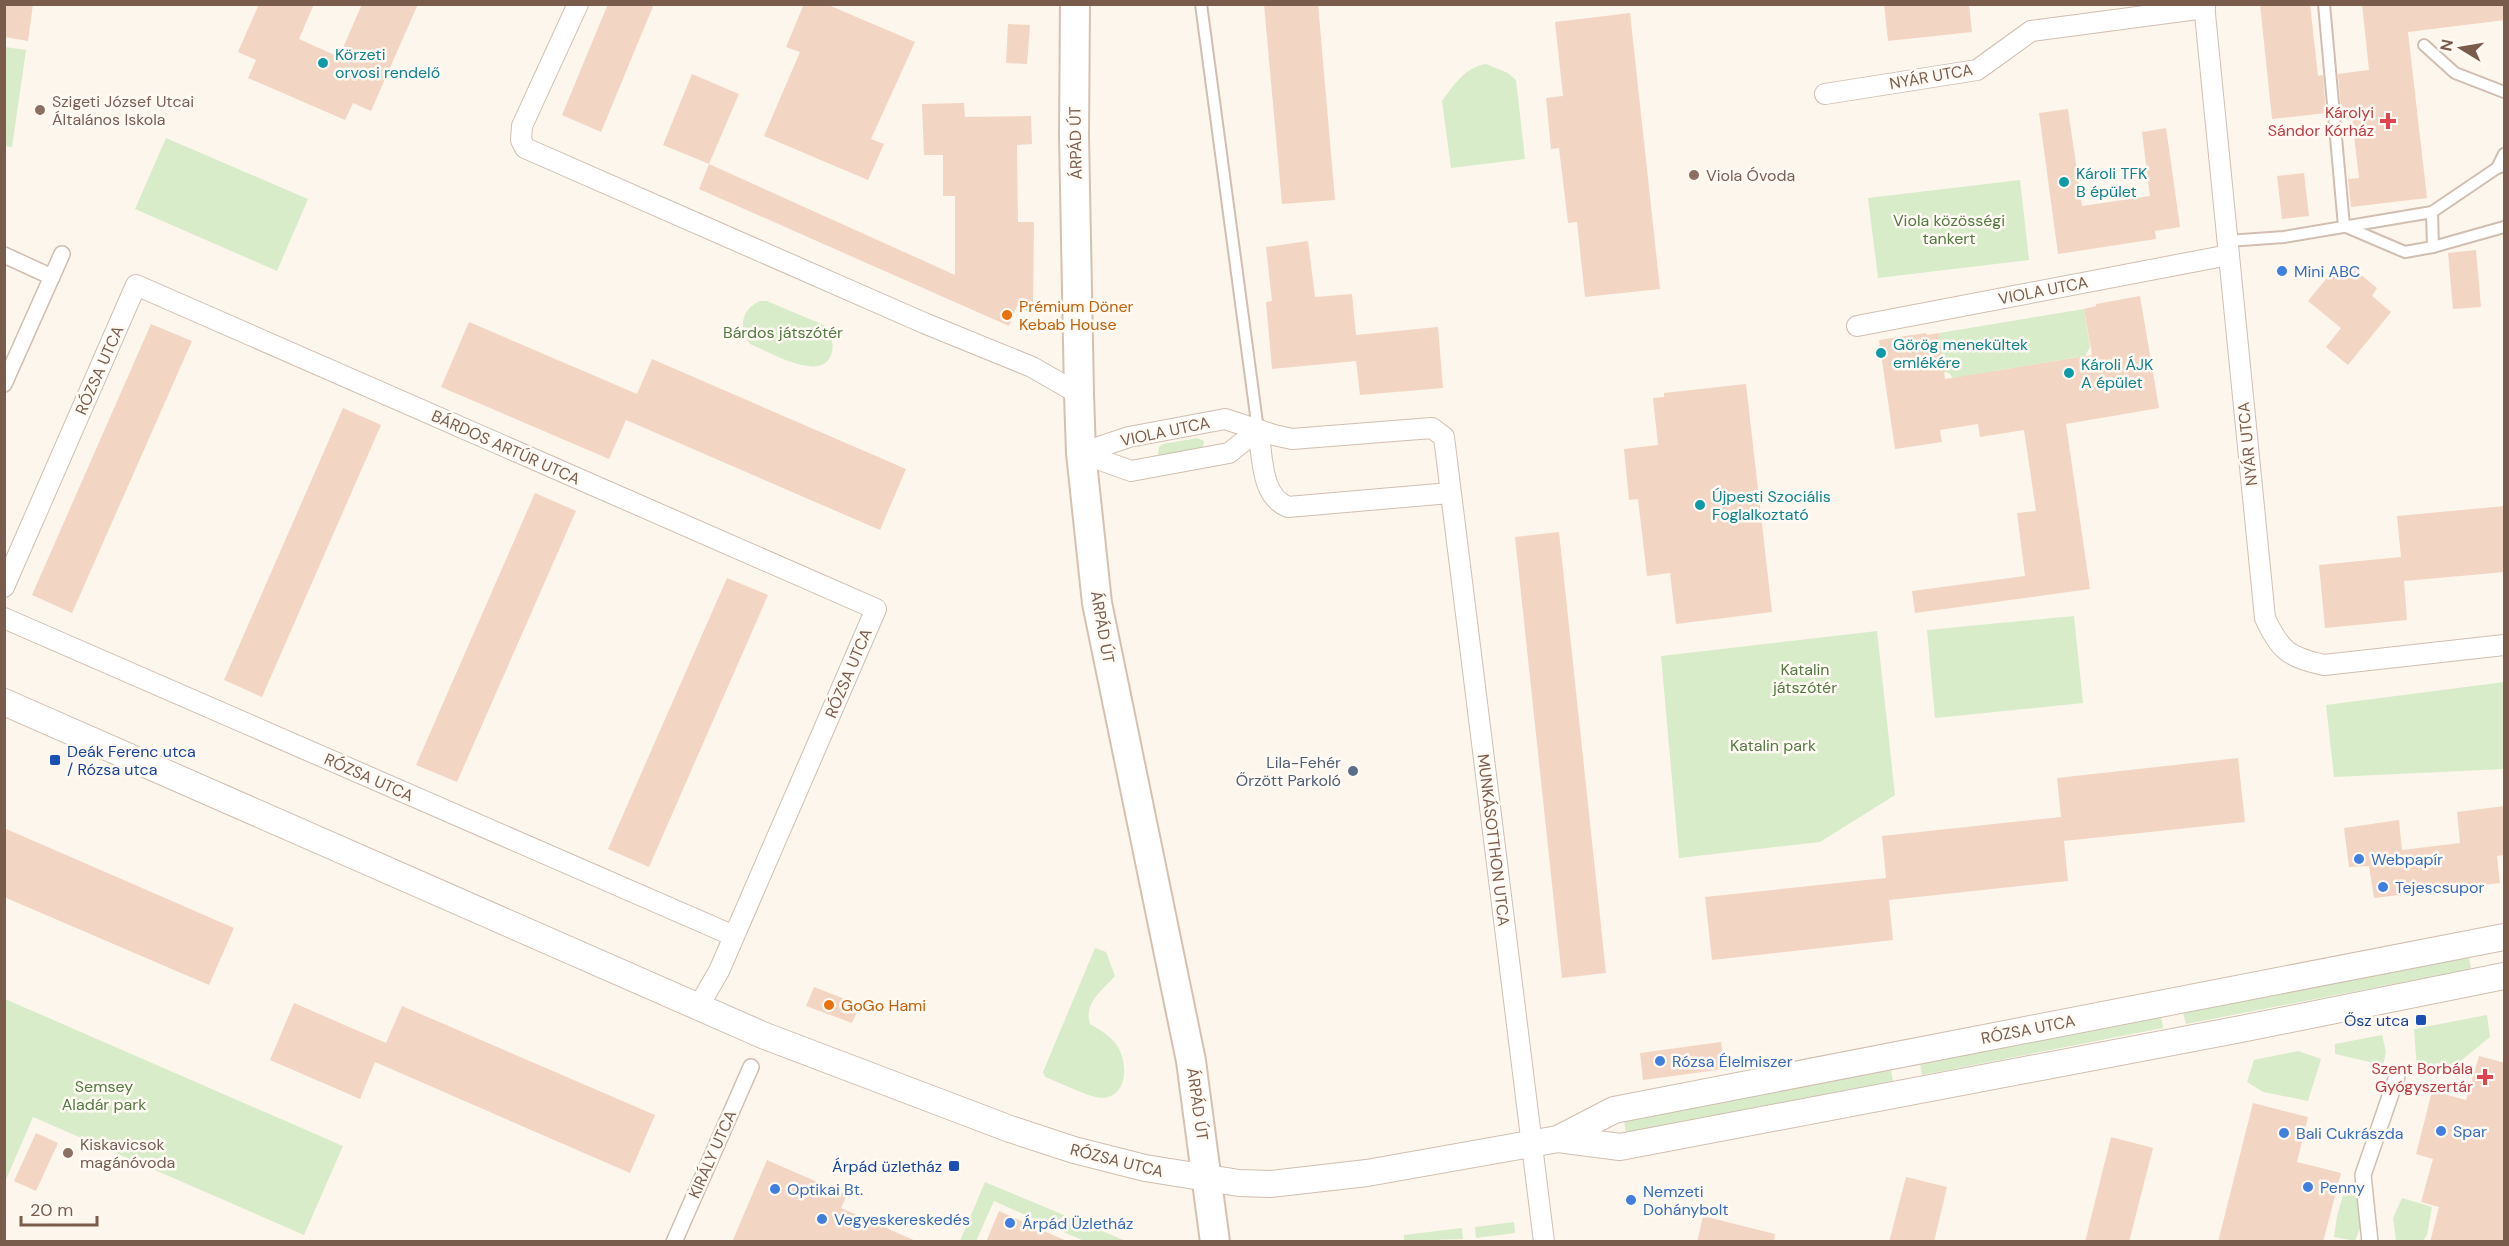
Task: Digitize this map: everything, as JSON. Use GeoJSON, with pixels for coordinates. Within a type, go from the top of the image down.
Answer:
{"type":"FeatureCollection","features":[{"type":"Feature","properties":{"kind":"main road","name":"ÁRPÁD ÚT"},"geometry":{"type":"LineString","coordinates":[[1075,4],[1074,136],[1081,453],[1097,603],[1191,1061],[1215,1242]]}},
{"type":"Feature","properties":{"kind":"street"},"geometry":{"type":"LineString","coordinates":[[578,4],[522,126],[521,140],[525,148],[924,323],[1032,367],[1079,394]]}},
{"type":"Feature","properties":{"kind":"street","name":"NYÁR UTCA"},"geometry":{"type":"LineString","coordinates":[[1825,94],[1977,70],[2031,31],[2205,6],[2265,618],[2276,641],[2300,660],[2324,665],[2505,645]]}},
{"type":"Feature","properties":{"kind":"street","name":"VIOLA UTCA"},"geometry":{"type":"LineString","coordinates":[[1857,326],[2228,248]]}},
{"type":"Feature","properties":{"kind":"street"},"geometry":{"type":"LineString","coordinates":[[4,384],[62,254]]}},
{"type":"Feature","properties":{"kind":"street"},"geometry":{"type":"LineString","coordinates":[[4,255],[52,277]]}},
{"type":"Feature","properties":{"kind":"street","name":"RÓZSA UTCA"},"geometry":{"type":"LineString","coordinates":[[4,586],[136,285]]}},
{"type":"Feature","properties":{"kind":"street","name":"BÁRDOS ARTÚR UTCA"},"geometry":{"type":"LineString","coordinates":[[136,285],[876,609]]}},
{"type":"Feature","properties":{"kind":"street","name":"VIOLA UTCA"},"geometry":{"type":"LineString","coordinates":[[1081,453],[1129,437],[1225,419],[1260,437],[1292,439],[1432,428],[1444,437]]}},
{"type":"Feature","properties":{"kind":"street"},"geometry":{"type":"LineString","coordinates":[[1260,437],[1270,493],[1276,501],[1288,507],[1450,493]]}},
{"type":"Feature","properties":{"kind":"street","name":"VIOLA UTCA"},"geometry":{"type":"LineString","coordinates":[[1081,453],[1131,471],[1229,453],[1260,437]]}},
{"type":"Feature","properties":{"kind":"street","name":"MUNKÁSOTTHON UTCA"},"geometry":{"type":"LineString","coordinates":[[1444,437],[1544,1242]]}},
{"type":"Feature","properties":{"kind":"street","name":"RÓZSA UTCA"},"geometry":{"type":"LineString","coordinates":[[698,1007],[715,979],[876,609]]}},
{"type":"Feature","properties":{"kind":"street","name":"RÓZSA UTCA"},"geometry":{"type":"LineString","coordinates":[[4,618],[734,936]]}},
{"type":"Feature","properties":{"kind":"street","name":"RÓZSA UTCA"},"geometry":{"type":"LineString","coordinates":[[4,702],[772,1039],[1010,1129],[1074,1150],[1145,1168],[1208,1179],[1270,1184],[1321,1179],[1414,1167],[1558,1140],[1620,1148],[2505,976]]}},
{"type":"Feature","properties":{"kind":"street","name":"RÓZSA UTCA"},"geometry":{"type":"LineString","coordinates":[[1558,1140],[1614,1110],[2505,937]]}},
{"type":"Feature","properties":{"kind":"street","name":"KIRÁLY UTCA"},"geometry":{"type":"LineString","coordinates":[[674,1242],[751,1067]]}},
{"type":"Feature","properties":{"kind":"street"},"geometry":{"type":"LineString","coordinates":[[2370,1242],[2363,1175],[2397,1076]]}},
{"type":"Feature","properties":{"kind":"lane"},"geometry":{"type":"LineString","coordinates":[[1201,4],[1260,437]]}},
{"type":"Feature","properties":{"kind":"lane"},"geometry":{"type":"LineString","coordinates":[[2324,4],[2344,226]]}},
{"type":"Feature","properties":{"kind":"lane"},"geometry":{"type":"LineString","coordinates":[[2424,45],[2455,73],[2505,92]]}},
{"type":"Feature","properties":{"kind":"lane"},"geometry":{"type":"LineString","coordinates":[[2228,248],[2432,212],[2501,167],[2505,154]]}},
{"type":"Feature","properties":{"kind":"lane"},"geometry":{"type":"LineString","coordinates":[[2432,212],[2433,247]]}},
{"type":"Feature","properties":{"kind":"lane"},"geometry":{"type":"LineString","coordinates":[[2344,226],[2405,252],[2433,247],[2505,227]]}},
{"type":"Feature","properties":{"kind":"green space"},"geometry":{"type":"Polygon","coordinates":[[[5,47],[26,50],[12,147],[5,146],[5,47]]]}},
{"type":"Feature","properties":{"kind":"green space"},"geometry":{"type":"Polygon","coordinates":[[[1486,64],[1508,73],[1516,80],[1525,159],[1451,168],[1442,101],[1466,73],[1486,64]]]}},
{"type":"Feature","properties":{"kind":"green space"},"geometry":{"type":"Polygon","coordinates":[[[166,138],[308,199],[277,271],[135,209],[166,138]]]}},
{"type":"Feature","properties":{"kind":"green space","name":"Viola közösségi tankert"},"geometry":{"type":"Polygon","coordinates":[[[2020,180],[2029,260],[1878,278],[1868,198],[2020,180]]]}},
{"type":"Feature","properties":{"kind":"green space","name":"Bárdos játszótér"},"geometry":{"type":"Polygon","coordinates":[[[760,301],[767,301],[826,326],[833,345],[827,361],[818,366],[808,366],[782,359],[750,344],[744,332],[743,320],[749,309],[760,301]]]}},
{"type":"Feature","properties":{"kind":"green space"},"geometry":{"type":"Polygon","coordinates":[[[2084,309],[2090,347],[2085,356],[1953,378],[1949,373],[1944,372],[1939,333],[2084,309]]]}},
{"type":"Feature","properties":{"kind":"green space"},"geometry":{"type":"Polygon","coordinates":[[[1197,438],[1204,441],[1203,448],[1161,457],[1158,454],[1159,447],[1163,444],[1197,438]]]}},
{"type":"Feature","properties":{"kind":"green space"},"geometry":{"type":"Polygon","coordinates":[[[2074,616],[2083,703],[1935,718],[1927,630],[2074,616]]]}},
{"type":"Feature","properties":{"kind":"green space","name":"Katalin park"},"geometry":{"type":"Polygon","coordinates":[[[1877,631],[1895,795],[1820,842],[1679,858],[1661,656],[1877,631]]]}},
{"type":"Feature","properties":{"kind":"green space"},"geometry":{"type":"Polygon","coordinates":[[[2504,682],[2504,769],[2334,777],[2326,705],[2504,682]]]}},
{"type":"Feature","properties":{"kind":"green space"},"geometry":{"type":"Polygon","coordinates":[[[1095,948],[1106,952],[1115,976],[1095,997],[1089,1010],[1090,1024],[1118,1047],[1124,1070],[1124,1078],[1117,1092],[1102,1098],[1083,1093],[1045,1077],[1043,1072],[1095,948]]]}},
{"type":"Feature","properties":{"kind":"green space"},"geometry":{"type":"Polygon","coordinates":[[[2469,957],[2471,969],[2186,1024],[2183,1013],[2469,957]]]}},
{"type":"Feature","properties":{"kind":"green space","name":"Semsey Aladár park"},"geometry":{"type":"Polygon","coordinates":[[[5,999],[343,1146],[304,1235],[33,1117],[5,1182],[5,999]]]}},
{"type":"Feature","properties":{"kind":"green space"},"geometry":{"type":"Polygon","coordinates":[[[2487,1015],[2490,1037],[2442,1076],[2417,1069],[2414,1029],[2487,1015]]]}},
{"type":"Feature","properties":{"kind":"green space"},"geometry":{"type":"Polygon","coordinates":[[[2161,1017],[2163,1028],[1922,1075],[1920,1064],[2161,1017]]]}},
{"type":"Feature","properties":{"kind":"green space"},"geometry":{"type":"Polygon","coordinates":[[[2382,1035],[2386,1052],[2383,1065],[2335,1054],[2335,1044],[2382,1035]]]}},
{"type":"Feature","properties":{"kind":"green space"},"geometry":{"type":"Polygon","coordinates":[[[2298,1051],[2321,1059],[2308,1101],[2263,1092],[2247,1082],[2254,1060],[2298,1051]]]}},
{"type":"Feature","properties":{"kind":"green space"},"geometry":{"type":"Polygon","coordinates":[[[1891,1070],[1893,1081],[1626,1133],[1624,1121],[1891,1070]]]}},
{"type":"Feature","properties":{"kind":"green space"},"geometry":{"type":"Polygon","coordinates":[[[985,1182],[1126,1241],[1084,1241],[994,1201],[976,1241],[960,1241],[985,1182]]]}},
{"type":"Feature","properties":{"kind":"green space"},"geometry":{"type":"Polygon","coordinates":[[[2344,1192],[2359,1196],[2362,1222],[2355,1241],[2334,1237],[2344,1192]]]}},
{"type":"Feature","properties":{"kind":"green space"},"geometry":{"type":"Polygon","coordinates":[[[2402,1198],[2432,1207],[2427,1235],[2423,1241],[2396,1241],[2393,1218],[2402,1198]]]}},
{"type":"Feature","properties":{"kind":"green space"},"geometry":{"type":"Polygon","coordinates":[[[1514,1222],[1515,1233],[1476,1238],[1475,1227],[1514,1222]]]}},
{"type":"Feature","properties":{"kind":"green space"},"geometry":{"type":"Polygon","coordinates":[[[1462,1228],[1463,1239],[1404,1241],[1404,1235],[1462,1228]]]}},
{"type":"Feature","properties":{"kind":"building"},"geometry":{"type":"Polygon","coordinates":[[[4,4],[33,4],[28,41],[4,37],[4,4]]]}},
{"type":"Feature","properties":{"kind":"building","name":"Körzeti orvosi rendelő"},"geometry":{"type":"Polygon","coordinates":[[[259,4],[314,4],[299,39],[339,57],[362,4],[418,4],[371,111],[353,103],[345,120],[248,78],[256,60],[238,52],[259,4]]]}},
{"type":"Feature","properties":{"kind":"building"},"geometry":{"type":"Polygon","coordinates":[[[608,4],[654,4],[601,132],[562,115],[608,4]]]}},
{"type":"Feature","properties":{"kind":"building"},"geometry":{"type":"Polygon","coordinates":[[[804,4],[826,4],[915,42],[871,139],[884,144],[868,180],[764,136],[800,52],[786,47],[804,4]]]}},
{"type":"Feature","properties":{"kind":"building"},"geometry":{"type":"Polygon","coordinates":[[[1264,4],[1318,4],[1335,200],[1282,204],[1264,4]]]}},
{"type":"Feature","properties":{"kind":"building"},"geometry":{"type":"Polygon","coordinates":[[[1884,4],[1969,4],[1972,32],[1888,41],[1884,4]]]}},
{"type":"Feature","properties":{"kind":"building"},"geometry":{"type":"Polygon","coordinates":[[[2260,4],[2310,4],[2318,76],[2323,75],[2326,113],[2272,119],[2260,4]]]}},
{"type":"Feature","properties":{"kind":"building"},"geometry":{"type":"Polygon","coordinates":[[[2362,4],[2505,4],[2505,20],[2408,32],[2427,198],[2351,207],[2348,179],[2359,178],[2352,119],[2342,120],[2338,74],[2369,70],[2362,4]]]}},
{"type":"Feature","properties":{"kind":"building"},"geometry":{"type":"Polygon","coordinates":[[[1630,13],[1660,289],[1585,297],[1577,222],[1568,223],[1559,148],[1551,149],[1546,98],[1563,96],[1555,22],[1630,13]]]}},
{"type":"Feature","properties":{"kind":"building"},"geometry":{"type":"Polygon","coordinates":[[[1008,24],[1030,25],[1027,64],[1006,63],[1008,24]]]}},
{"type":"Feature","properties":{"kind":"building"},"geometry":{"type":"Polygon","coordinates":[[[692,74],[739,94],[709,164],[663,145],[692,74]]]}},
{"type":"Feature","properties":{"kind":"building"},"geometry":{"type":"Polygon","coordinates":[[[964,103],[965,117],[1031,116],[1032,144],[1017,145],[1018,222],[1034,222],[1033,314],[1017,306],[1009,326],[699,189],[709,164],[955,275],[955,196],[943,196],[943,155],[924,155],[922,104],[964,103]]]}},
{"type":"Feature","properties":{"kind":"building","name":"Károli TFK B épület"},"geometry":{"type":"Polygon","coordinates":[[[2068,109],[2082,206],[2150,196],[2142,132],[2166,128],[2180,227],[2155,231],[2156,239],[2058,254],[2039,113],[2068,109]]]}},
{"type":"Feature","properties":{"kind":"building"},"geometry":{"type":"Polygon","coordinates":[[[2304,173],[2309,216],[2282,219],[2277,176],[2304,173]]]}},
{"type":"Feature","properties":{"kind":"building"},"geometry":{"type":"Polygon","coordinates":[[[1308,241],[1315,297],[1352,294],[1356,335],[1438,327],[1443,388],[1360,395],[1356,361],[1272,369],[1266,302],[1272,301],[1266,247],[1308,241]]]}},
{"type":"Feature","properties":{"kind":"building"},"geometry":{"type":"Polygon","coordinates":[[[2476,250],[2481,307],[2453,309],[2448,253],[2476,250]]]}},
{"type":"Feature","properties":{"kind":"building"},"geometry":{"type":"Polygon","coordinates":[[[2336,267],[2348,277],[2355,270],[2377,288],[2372,296],[2391,312],[2348,365],[2326,347],[2341,328],[2308,301],[2336,267]]]}},
{"type":"Feature","properties":{"kind":"building","name":"Károli ÁJK A épület"},"geometry":{"type":"Polygon","coordinates":[[[2140,296],[2159,408],[2066,424],[2090,589],[1915,613],[1912,591],[2025,576],[2017,513],[2036,511],[2024,430],[1980,437],[1978,424],[1940,430],[1942,442],[1895,449],[1879,340],[1939,333],[1945,379],[2092,355],[2084,309],[2096,306],[2096,304],[2140,296]]]}},
{"type":"Feature","properties":{"kind":"building"},"geometry":{"type":"Polygon","coordinates":[[[469,322],[637,394],[652,359],[906,469],[880,530],[626,420],[609,459],[441,387],[469,322]]]}},
{"type":"Feature","properties":{"kind":"building"},"geometry":{"type":"Polygon","coordinates":[[[151,324],[192,341],[72,613],[32,595],[151,324]]]}},
{"type":"Feature","properties":{"kind":"building","name":"Újpesti Szociális Foglalkoztató"},"geometry":{"type":"Polygon","coordinates":[[[1746,384],[1772,612],[1676,624],[1670,573],[1647,576],[1638,499],[1629,500],[1624,449],[1658,445],[1653,398],[1664,397],[1664,393],[1746,384]]]}},
{"type":"Feature","properties":{"kind":"building"},"geometry":{"type":"Polygon","coordinates":[[[343,408],[381,425],[262,697],[224,680],[343,408]]]}},
{"type":"Feature","properties":{"kind":"building"},"geometry":{"type":"Polygon","coordinates":[[[535,493],[576,511],[457,782],[416,765],[535,493]]]}},
{"type":"Feature","properties":{"kind":"building"},"geometry":{"type":"Polygon","coordinates":[[[2505,506],[2505,572],[2404,581],[2407,620],[2325,628],[2319,565],[2401,557],[2397,516],[2505,506]]]}},
{"type":"Feature","properties":{"kind":"building"},"geometry":{"type":"Polygon","coordinates":[[[1559,532],[1606,973],[1562,978],[1515,537],[1559,532]]]}},
{"type":"Feature","properties":{"kind":"building"},"geometry":{"type":"Polygon","coordinates":[[[727,578],[768,595],[649,867],[608,849],[727,578]]]}},
{"type":"Feature","properties":{"kind":"building"},"geometry":{"type":"Polygon","coordinates":[[[2238,758],[2245,822],[2064,841],[2068,881],[1889,900],[1893,940],[1712,960],[1705,897],[1886,878],[1882,836],[2061,817],[2057,778],[2238,758]]]}},
{"type":"Feature","properties":{"kind":"building"},"geometry":{"type":"Polygon","coordinates":[[[2505,806],[2505,855],[2497,856],[2500,883],[2374,898],[2369,866],[2349,867],[2344,828],[2399,820],[2402,850],[2460,843],[2457,812],[2505,806]]]}},
{"type":"Feature","properties":{"kind":"building"},"geometry":{"type":"Polygon","coordinates":[[[4,828],[234,928],[209,985],[4,897],[4,828]]]}},
{"type":"Feature","properties":{"kind":"building"},"geometry":{"type":"Polygon","coordinates":[[[814,987],[860,1005],[852,1023],[806,1006],[814,987]]]}},
{"type":"Feature","properties":{"kind":"building"},"geometry":{"type":"Polygon","coordinates":[[[294,1003],[386,1043],[402,1006],[655,1115],[630,1173],[375,1062],[360,1099],[270,1060],[294,1003]]]}},
{"type":"Feature","properties":{"kind":"building"},"geometry":{"type":"Polygon","coordinates":[[[1721,1042],[1725,1069],[1643,1080],[1640,1053],[1721,1042]]]}},
{"type":"Feature","properties":{"kind":"building"},"geometry":{"type":"Polygon","coordinates":[[[2479,1056],[2505,1063],[2505,1242],[2430,1242],[2439,1207],[2421,1202],[2433,1159],[2416,1154],[2432,1091],[2466,1100],[2479,1056]]]}},
{"type":"Feature","properties":{"kind":"building"},"geometry":{"type":"Polygon","coordinates":[[[2253,1103],[2308,1117],[2297,1162],[2341,1173],[2323,1242],[2218,1242],[2253,1103]]]}},
{"type":"Feature","properties":{"kind":"building"},"geometry":{"type":"Polygon","coordinates":[[[36,1133],[58,1143],[36,1191],[14,1181],[36,1133]]]}},
{"type":"Feature","properties":{"kind":"building"},"geometry":{"type":"Polygon","coordinates":[[[2111,1137],[2153,1148],[2129,1242],[2085,1242],[2111,1137]]]}},
{"type":"Feature","properties":{"kind":"building"},"geometry":{"type":"Polygon","coordinates":[[[767,1160],[847,1195],[841,1208],[918,1242],[732,1242],[767,1160]]]}},
{"type":"Feature","properties":{"kind":"building"},"geometry":{"type":"Polygon","coordinates":[[[1906,1177],[1947,1187],[1934,1242],[1889,1242],[1906,1177]]]}},
{"type":"Feature","properties":{"kind":"building","name":"Árpád Üzletház"},"geometry":{"type":"Polygon","coordinates":[[[999,1211],[1069,1242],[986,1242],[999,1211]]]}},
{"type":"Feature","properties":{"kind":"building"},"geometry":{"type":"Polygon","coordinates":[[[1703,1216],[1775,1234],[1774,1242],[1697,1242],[1703,1216]]]}},
{"type":"Feature","properties":{"kind":"place","name":"Körzeti orvosi rendelő"},"geometry":{"type":"Point","coordinates":[323,63]}},
{"type":"Feature","properties":{"kind":"place","name":"Szigeti József Utcai Általános Iskola"},"geometry":{"type":"Point","coordinates":[40,110]}},
{"type":"Feature","properties":{"kind":"place","name":"Károlyi Sándor Kórház"},"geometry":{"type":"Point","coordinates":[2388,121]}},
{"type":"Feature","properties":{"kind":"place","name":"Viola Óvoda"},"geometry":{"type":"Point","coordinates":[1694,175]}},
{"type":"Feature","properties":{"kind":"place","name":"Károli TFK B épület"},"geometry":{"type":"Point","coordinates":[2064,182]}},
{"type":"Feature","properties":{"kind":"place","name":"Mini ABC"},"geometry":{"type":"Point","coordinates":[2282,271]}},
{"type":"Feature","properties":{"kind":"place","name":"Prémium Döner Kebab House"},"geometry":{"type":"Point","coordinates":[1007,315]}},
{"type":"Feature","properties":{"kind":"place","name":"Görög menekültek emlékére"},"geometry":{"type":"Point","coordinates":[1881,353]}},
{"type":"Feature","properties":{"kind":"place","name":"Károli ÁJK A épület"},"geometry":{"type":"Point","coordinates":[2069,373]}},
{"type":"Feature","properties":{"kind":"place","name":"Újpesti Szociális Foglalkoztató"},"geometry":{"type":"Point","coordinates":[1700,505]}},
{"type":"Feature","properties":{"kind":"place","name":"Deák Ferenc utca / Rózsa utca"},"geometry":{"type":"Point","coordinates":[55,760]}},
{"type":"Feature","properties":{"kind":"place","name":"Lila-Fehér Őrzött Parkoló"},"geometry":{"type":"Point","coordinates":[1353,771]}},
{"type":"Feature","properties":{"kind":"place","name":"Webpapír"},"geometry":{"type":"Point","coordinates":[2359,859]}},
{"type":"Feature","properties":{"kind":"place","name":"Tejescsupor"},"geometry":{"type":"Point","coordinates":[2383,887]}},
{"type":"Feature","properties":{"kind":"place","name":"GoGo Hami"},"geometry":{"type":"Point","coordinates":[829,1005]}},
{"type":"Feature","properties":{"kind":"place","name":"Ősz utca"},"geometry":{"type":"Point","coordinates":[2421,1020]}},
{"type":"Feature","properties":{"kind":"place","name":"Rózsa Élelmiszer"},"geometry":{"type":"Point","coordinates":[1660,1061]}},
{"type":"Feature","properties":{"kind":"place","name":"Szent Borbála Gyógyszertár"},"geometry":{"type":"Point","coordinates":[2485,1077]}},
{"type":"Feature","properties":{"kind":"place","name":"Spar"},"geometry":{"type":"Point","coordinates":[2441,1131]}},
{"type":"Feature","properties":{"kind":"place","name":"Bali Cukrászda"},"geometry":{"type":"Point","coordinates":[2284,1133]}},
{"type":"Feature","properties":{"kind":"place","name":"Kiskavicsok magánóvoda"},"geometry":{"type":"Point","coordinates":[68,1153]}},
{"type":"Feature","properties":{"kind":"place","name":"Árpád üzletház"},"geometry":{"type":"Point","coordinates":[954,1166]}},
{"type":"Feature","properties":{"kind":"place","name":"Penny"},"geometry":{"type":"Point","coordinates":[2308,1187]}},
{"type":"Feature","properties":{"kind":"place","name":"Optikai Bt."},"geometry":{"type":"Point","coordinates":[775,1189]}},
{"type":"Feature","properties":{"kind":"place","name":"Nemzeti Dohánybolt"},"geometry":{"type":"Point","coordinates":[1631,1200]}},
{"type":"Feature","properties":{"kind":"place","name":"Vegyeskereskedés"},"geometry":{"type":"Point","coordinates":[822,1219]}},
{"type":"Feature","properties":{"kind":"place","name":"Árpád Üzletház"},"geometry":{"type":"Point","coordinates":[1010,1223]}},
{"type":"Feature","properties":{"kind":"park label","name":"Katalin játszótér"},"geometry":{"type":"Point","coordinates":[1805,678]}}]}
